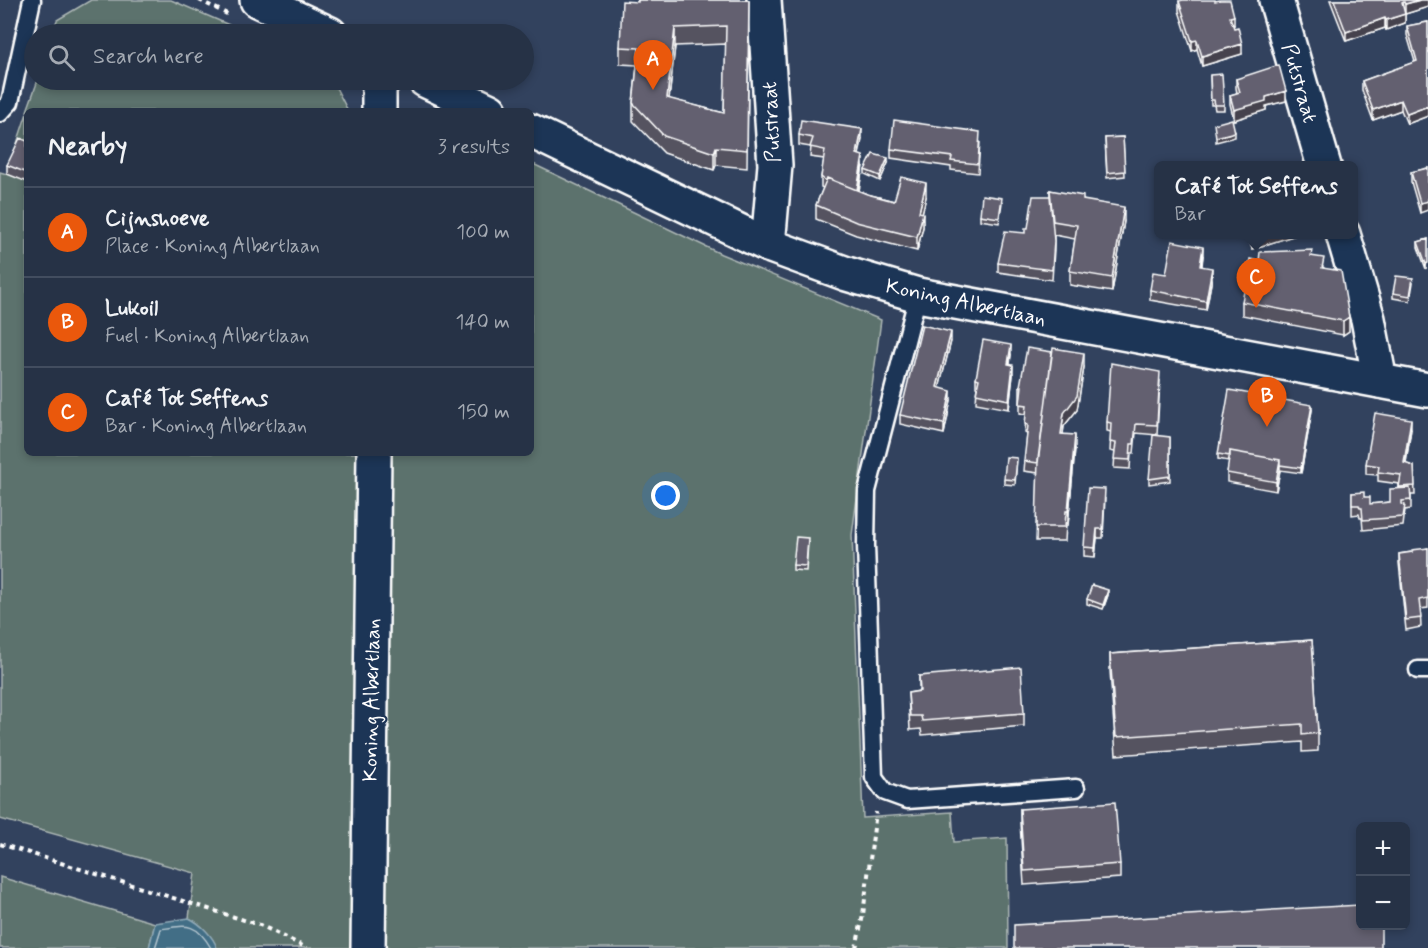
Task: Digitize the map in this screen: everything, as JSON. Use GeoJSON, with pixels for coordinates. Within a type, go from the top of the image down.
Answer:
{"type":"FeatureCollection","features":[{"type":"Feature","properties":{"kind":"street"},"geometry":{"type":"LineString","coordinates":[[257,0],[309,24]]}},
{"type":"Feature","properties":{"kind":"street","name":"Putstraat"},"geometry":{"type":"LineString","coordinates":[[764,0],[775,165],[768,245]]}},
{"type":"Feature","properties":{"kind":"street","name":"Putstraat"},"geometry":{"type":"LineString","coordinates":[[1276,0],[1323,161]]}},
{"type":"Feature","properties":{"kind":"street"},"geometry":{"type":"LineString","coordinates":[[379,90],[379,108]]}},
{"type":"Feature","properties":{"kind":"street"},"geometry":{"type":"LineString","coordinates":[[446,90],[484,108]]}},
{"type":"Feature","properties":{"kind":"street","name":"Koning Albertlaan"},"geometry":{"type":"LineString","coordinates":[[534,132],[768,245],[918,295],[1428,390]]}},
{"type":"Feature","properties":{"kind":"street"},"geometry":{"type":"LineString","coordinates":[[1344,239],[1368,319],[1380,381]]}},
{"type":"Feature","properties":{"kind":"street","name":"Koning Albertlaan"},"geometry":{"type":"LineString","coordinates":[[368,948],[374,456]]}},
{"type":"Feature","properties":{"kind":"lane"},"geometry":{"type":"LineString","coordinates":[[27,24],[32,0]]}},
{"type":"Feature","properties":{"kind":"lane"},"geometry":{"type":"LineString","coordinates":[[0,113],[10,102],[24,37]]}},
{"type":"Feature","properties":{"kind":"lane"},"geometry":{"type":"LineString","coordinates":[[918,295],[867,491],[866,545],[874,777],[885,792],[907,800],[1076,788]]}},
{"type":"Feature","properties":{"kind":"path"},"geometry":{"type":"LineString","coordinates":[[856,948],[863,915],[877,804],[885,792]]}},
{"type":"Feature","properties":{"kind":"path"},"geometry":{"type":"LineString","coordinates":[[0,844],[260,925],[307,948]]}},
{"type":"Feature","properties":{"kind":"green space"},"geometry":{"type":"Polygon","coordinates":[[[91,0],[171,0],[227,24],[56,24],[57,20],[91,0]]]}},
{"type":"Feature","properties":{"kind":"green space"},"geometry":{"type":"Polygon","coordinates":[[[34,90],[337,90],[346,108],[28,108],[34,90]]]}},
{"type":"Feature","properties":{"kind":"green space"},"geometry":{"type":"Polygon","coordinates":[[[24,122],[24,456],[357,456],[352,948],[217,948],[206,931],[189,918],[195,873],[0,819],[0,172],[7,174],[24,122]]]}},
{"type":"Feature","properties":{"kind":"green space"},"geometry":{"type":"Polygon","coordinates":[[[534,164],[721,254],[881,320],[852,535],[863,818],[952,812],[954,842],[1007,838],[1008,948],[381,948],[386,456],[534,456],[534,164]]]}},
{"type":"Feature","properties":{"kind":"green space"},"geometry":{"type":"Polygon","coordinates":[[[0,877],[155,923],[149,948],[0,948],[0,877]]]}},
{"type":"Feature","properties":{"kind":"water"},"geometry":{"type":"Polygon","coordinates":[[[189,918],[206,931],[217,948],[149,948],[155,923],[189,918]]]}},
{"type":"Feature","properties":{"kind":"building"},"geometry":{"type":"Polygon","coordinates":[[[638,0],[749,0],[747,150],[716,147],[714,153],[664,136],[633,103],[639,48],[620,47],[622,1],[638,2],[638,0]],[[726,26],[675,28],[667,98],[724,113],[726,26]]]}},
{"type":"Feature","properties":{"kind":"building"},"geometry":{"type":"Polygon","coordinates":[[[1230,0],[1234,16],[1230,17],[1234,28],[1238,27],[1242,44],[1202,56],[1197,40],[1192,41],[1179,1],[1230,0]]]}},
{"type":"Feature","properties":{"kind":"building"},"geometry":{"type":"Polygon","coordinates":[[[1334,0],[1420,0],[1402,3],[1405,14],[1386,20],[1385,18],[1346,32],[1334,0]]]}},
{"type":"Feature","properties":{"kind":"building"},"geometry":{"type":"Polygon","coordinates":[[[1428,22],[1428,106],[1407,114],[1401,100],[1373,110],[1362,81],[1417,61],[1407,26],[1428,22]]]}},
{"type":"Feature","properties":{"kind":"building"},"geometry":{"type":"Polygon","coordinates":[[[1279,65],[1286,91],[1266,97],[1266,101],[1234,110],[1230,95],[1240,92],[1236,79],[1279,65]]]}},
{"type":"Feature","properties":{"kind":"building"},"geometry":{"type":"Polygon","coordinates":[[[1222,74],[1224,105],[1215,105],[1214,100],[1211,100],[1210,75],[1222,74]]]}},
{"type":"Feature","properties":{"kind":"building"},"geometry":{"type":"Polygon","coordinates":[[[1232,119],[1235,132],[1216,137],[1214,124],[1232,119]]]}},
{"type":"Feature","properties":{"kind":"building"},"geometry":{"type":"Polygon","coordinates":[[[801,120],[862,129],[857,154],[863,156],[857,190],[827,178],[826,181],[821,177],[825,150],[810,147],[813,138],[799,135],[801,120]]]}},
{"type":"Feature","properties":{"kind":"building"},"geometry":{"type":"Polygon","coordinates":[[[894,120],[980,132],[978,164],[951,161],[952,157],[891,149],[894,120]]]}},
{"type":"Feature","properties":{"kind":"building"},"geometry":{"type":"Polygon","coordinates":[[[1123,137],[1125,171],[1107,173],[1105,138],[1123,137]]]}},
{"type":"Feature","properties":{"kind":"building"},"geometry":{"type":"Polygon","coordinates":[[[20,138],[24,140],[24,172],[7,165],[20,138]]]}},
{"type":"Feature","properties":{"kind":"building"},"geometry":{"type":"Polygon","coordinates":[[[873,154],[888,158],[880,176],[865,170],[873,154]]]}},
{"type":"Feature","properties":{"kind":"building"},"geometry":{"type":"Polygon","coordinates":[[[1428,168],[1428,201],[1420,203],[1411,172],[1428,168]]]}},
{"type":"Feature","properties":{"kind":"building"},"geometry":{"type":"Polygon","coordinates":[[[901,177],[926,183],[919,212],[923,213],[917,237],[856,222],[816,205],[827,178],[867,194],[894,201],[901,177]]]}},
{"type":"Feature","properties":{"kind":"building"},"geometry":{"type":"Polygon","coordinates":[[[1050,190],[1083,196],[1083,200],[1124,207],[1112,278],[1070,271],[1077,225],[1053,221],[1050,190]]]}},
{"type":"Feature","properties":{"kind":"building"},"geometry":{"type":"Polygon","coordinates":[[[982,195],[1002,198],[999,218],[980,215],[982,195]]]}},
{"type":"Feature","properties":{"kind":"building"},"geometry":{"type":"Polygon","coordinates":[[[1033,196],[1050,196],[1054,241],[1052,270],[998,263],[1005,231],[1025,233],[1025,228],[1028,228],[1033,196]]]}},
{"type":"Feature","properties":{"kind":"building"},"geometry":{"type":"Polygon","coordinates":[[[1428,239],[1428,263],[1426,264],[1418,242],[1428,239]]]}},
{"type":"Feature","properties":{"kind":"building"},"geometry":{"type":"Polygon","coordinates":[[[1172,241],[1203,247],[1200,266],[1212,268],[1206,301],[1150,290],[1153,272],[1166,274],[1172,241]]]}},
{"type":"Feature","properties":{"kind":"building"},"geometry":{"type":"Polygon","coordinates":[[[1312,250],[1311,256],[1324,258],[1322,268],[1341,271],[1349,317],[1343,321],[1242,302],[1250,259],[1259,261],[1260,252],[1312,250]]]}},
{"type":"Feature","properties":{"kind":"building"},"geometry":{"type":"Polygon","coordinates":[[[1396,276],[1413,278],[1410,296],[1393,293],[1396,276]]]}},
{"type":"Feature","properties":{"kind":"building"},"geometry":{"type":"Polygon","coordinates":[[[922,325],[951,332],[937,387],[951,391],[944,424],[900,415],[922,325]]]}},
{"type":"Feature","properties":{"kind":"building"},"geometry":{"type":"Polygon","coordinates":[[[983,340],[1011,345],[1008,364],[1013,365],[1009,400],[976,393],[979,379],[976,378],[983,340]]]}},
{"type":"Feature","properties":{"kind":"building"},"geometry":{"type":"Polygon","coordinates":[[[1027,348],[1052,352],[1038,463],[1024,461],[1028,425],[1025,424],[1027,405],[1020,404],[1022,386],[1020,386],[1027,348]]]}},
{"type":"Feature","properties":{"kind":"building"},"geometry":{"type":"Polygon","coordinates":[[[1053,348],[1084,353],[1077,396],[1064,413],[1061,434],[1075,435],[1065,527],[1036,527],[1038,459],[1053,348]]]}},
{"type":"Feature","properties":{"kind":"building"},"geometry":{"type":"Polygon","coordinates":[[[1111,363],[1160,372],[1157,425],[1136,424],[1130,460],[1114,459],[1116,443],[1110,442],[1111,423],[1107,422],[1111,363]]]}},
{"type":"Feature","properties":{"kind":"building"},"geometry":{"type":"Polygon","coordinates":[[[1229,390],[1312,405],[1301,468],[1280,465],[1280,460],[1230,451],[1230,456],[1218,454],[1229,390]]]}},
{"type":"Feature","properties":{"kind":"building"},"geometry":{"type":"Polygon","coordinates":[[[1375,413],[1411,419],[1404,463],[1414,466],[1415,486],[1399,487],[1401,475],[1378,472],[1379,466],[1366,464],[1375,413]]]}},
{"type":"Feature","properties":{"kind":"building"},"geometry":{"type":"Polygon","coordinates":[[[1153,435],[1170,437],[1170,476],[1149,479],[1153,435]]]}},
{"type":"Feature","properties":{"kind":"building"},"geometry":{"type":"Polygon","coordinates":[[[1230,451],[1280,460],[1276,482],[1227,473],[1230,451]]]}},
{"type":"Feature","properties":{"kind":"building"},"geometry":{"type":"Polygon","coordinates":[[[1006,457],[1017,458],[1015,480],[1004,479],[1006,457]]]}},
{"type":"Feature","properties":{"kind":"building"},"geometry":{"type":"Polygon","coordinates":[[[1088,488],[1105,489],[1103,529],[1097,529],[1095,548],[1084,547],[1088,488]]]}},
{"type":"Feature","properties":{"kind":"building"},"geometry":{"type":"Polygon","coordinates":[[[1410,488],[1411,500],[1402,501],[1405,505],[1403,517],[1363,520],[1362,508],[1359,505],[1352,505],[1352,493],[1364,492],[1364,497],[1370,497],[1370,504],[1390,502],[1390,489],[1410,488]]]}},
{"type":"Feature","properties":{"kind":"building"},"geometry":{"type":"Polygon","coordinates":[[[796,537],[808,538],[806,566],[793,565],[796,537]]]}},
{"type":"Feature","properties":{"kind":"building"},"geometry":{"type":"Polygon","coordinates":[[[1428,548],[1428,598],[1419,600],[1421,618],[1406,620],[1399,554],[1428,548]]]}},
{"type":"Feature","properties":{"kind":"building"},"geometry":{"type":"Polygon","coordinates":[[[1092,585],[1108,590],[1103,605],[1087,599],[1092,585]]]}},
{"type":"Feature","properties":{"kind":"building"},"geometry":{"type":"Polygon","coordinates":[[[1312,640],[1318,733],[1302,735],[1302,724],[1116,737],[1110,654],[1312,640]]]}},
{"type":"Feature","properties":{"kind":"building"},"geometry":{"type":"Polygon","coordinates":[[[1021,667],[1024,713],[922,721],[921,716],[910,716],[908,693],[920,691],[919,676],[1021,667]]]}},
{"type":"Feature","properties":{"kind":"building"},"geometry":{"type":"Polygon","coordinates":[[[1115,802],[1120,864],[1024,871],[1020,809],[1115,802]]]}},
{"type":"Feature","properties":{"kind":"building"},"geometry":{"type":"Polygon","coordinates":[[[1356,905],[1356,930],[1381,930],[1381,948],[1014,948],[1014,925],[1356,905]]]}},
{"type":"Feature","properties":{"kind":"place","name":"Cijnshoeve"},"geometry":{"type":"Point","coordinates":[653,90]}},
{"type":"Feature","properties":{"kind":"place","name":"Café Tot Seffens"},"geometry":{"type":"Point","coordinates":[1256,308]}},
{"type":"Feature","properties":{"kind":"place","name":"Lukoil"},"geometry":{"type":"Point","coordinates":[1267,427]}}]}
